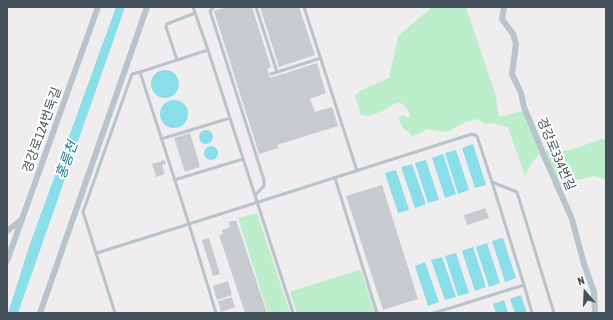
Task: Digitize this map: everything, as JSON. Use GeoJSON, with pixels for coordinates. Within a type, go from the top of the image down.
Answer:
{"type":"FeatureCollection","features":[{"type":"Feature","properties":{"kind":"street","name":"경강로124번둑길"},"geometry":{"type":"LineString","coordinates":[[7,261],[98,7]]}},
{"type":"Feature","properties":{"kind":"street"},"geometry":{"type":"LineString","coordinates":[[40,313],[148,7]]}},
{"type":"Feature","properties":{"kind":"street","name":"경강로334번길"},"geometry":{"type":"LineString","coordinates":[[504,7],[502,19],[513,34],[516,44],[512,74],[521,93],[524,107],[545,158],[572,219],[584,264],[594,292],[595,313]]}},
{"type":"Feature","properties":{"kind":"street"},"geometry":{"type":"LineString","coordinates":[[7,231],[22,219]]}},
{"type":"Feature","properties":{"kind":"lane"},"geometry":{"type":"LineString","coordinates":[[193,7],[258,202],[293,313]]}},
{"type":"Feature","properties":{"kind":"lane"},"geometry":{"type":"LineString","coordinates":[[214,7],[210,11],[264,180],[264,186],[255,195]]}},
{"type":"Feature","properties":{"kind":"lane"},"geometry":{"type":"LineString","coordinates":[[256,7],[277,72]]}},
{"type":"Feature","properties":{"kind":"lane"},"geometry":{"type":"LineString","coordinates":[[304,7],[357,171]]}},
{"type":"Feature","properties":{"kind":"lane"},"geometry":{"type":"LineString","coordinates":[[177,60],[166,27],[167,24],[195,14]]}},
{"type":"Feature","properties":{"kind":"lane"},"geometry":{"type":"LineString","coordinates":[[115,313],[97,253],[82,212],[132,74],[208,50]]}},
{"type":"Feature","properties":{"kind":"lane"},"geometry":{"type":"LineString","coordinates":[[271,74],[321,58]]}},
{"type":"Feature","properties":{"kind":"lane"},"geometry":{"type":"LineString","coordinates":[[140,72],[216,313]]}},
{"type":"Feature","properties":{"kind":"lane"},"geometry":{"type":"LineString","coordinates":[[161,139],[230,118]]}},
{"type":"Feature","properties":{"kind":"lane"},"geometry":{"type":"LineString","coordinates":[[97,253],[472,134],[477,136],[532,313]]}},
{"type":"Feature","properties":{"kind":"lane"},"geometry":{"type":"LineString","coordinates":[[174,180],[243,159]]}},
{"type":"Feature","properties":{"kind":"lane"},"geometry":{"type":"LineString","coordinates":[[335,178],[377,313]]}},
{"type":"Feature","properties":{"kind":"lane"},"geometry":{"type":"LineString","coordinates":[[492,182],[517,192],[554,313]]}},
{"type":"Feature","properties":{"kind":"lane"},"geometry":{"type":"LineString","coordinates":[[434,313],[524,285]]}},
{"type":"Feature","properties":{"kind":"green space"},"geometry":{"type":"Polygon","coordinates":[[[432,7],[466,7],[496,96],[499,117],[523,111],[540,154],[532,162],[525,176],[508,127],[490,123],[486,125],[478,119],[465,122],[447,132],[427,129],[412,137],[409,132],[403,128],[398,118],[403,115],[409,118],[410,114],[404,105],[398,102],[380,112],[368,116],[361,115],[355,96],[360,91],[389,78],[398,36],[432,7]]]}},
{"type":"Feature","properties":{"kind":"green space"},"geometry":{"type":"Polygon","coordinates":[[[602,139],[606,140],[606,180],[595,176],[559,184],[547,158],[546,151],[570,150],[602,139]]]}},
{"type":"Feature","properties":{"kind":"green space"},"geometry":{"type":"Polygon","coordinates":[[[257,213],[290,313],[268,313],[238,218],[257,213]]]}},
{"type":"Feature","properties":{"kind":"green space"},"geometry":{"type":"Polygon","coordinates":[[[359,270],[361,271],[375,313],[297,313],[290,293],[292,291],[359,270]]]}},
{"type":"Feature","properties":{"kind":"water","name":"홍릉천"},"geometry":{"type":"Polygon","coordinates":[[[116,7],[125,7],[18,313],[8,313],[30,244],[116,7]]]}},
{"type":"Feature","properties":{"kind":"water"},"geometry":{"type":"Polygon","coordinates":[[[165,70],[175,74],[179,84],[175,94],[165,98],[155,94],[151,84],[155,74],[165,70]]]}},
{"type":"Feature","properties":{"kind":"water"},"geometry":{"type":"Polygon","coordinates":[[[174,100],[184,104],[188,114],[184,124],[174,128],[164,124],[160,114],[164,104],[174,100]]]}},
{"type":"Feature","properties":{"kind":"water"},"geometry":{"type":"Polygon","coordinates":[[[206,130],[211,132],[213,137],[211,142],[206,144],[201,142],[199,137],[201,132],[206,130]]]}},
{"type":"Feature","properties":{"kind":"water"},"geometry":{"type":"Polygon","coordinates":[[[473,144],[486,185],[475,188],[462,148],[473,144]]]}},
{"type":"Feature","properties":{"kind":"water"},"geometry":{"type":"Polygon","coordinates":[[[211,146],[216,148],[218,153],[216,158],[211,160],[206,158],[204,153],[206,148],[211,146]]]}},
{"type":"Feature","properties":{"kind":"water"},"geometry":{"type":"Polygon","coordinates":[[[456,150],[469,190],[458,194],[445,153],[456,150]]]}},
{"type":"Feature","properties":{"kind":"water"},"geometry":{"type":"Polygon","coordinates":[[[443,154],[456,194],[445,198],[432,158],[443,154]]]}},
{"type":"Feature","properties":{"kind":"water"},"geometry":{"type":"Polygon","coordinates":[[[426,160],[439,200],[428,203],[415,163],[426,160]]]}},
{"type":"Feature","properties":{"kind":"water"},"geometry":{"type":"Polygon","coordinates":[[[412,164],[426,204],[415,208],[401,167],[412,164]]]}},
{"type":"Feature","properties":{"kind":"water"},"geometry":{"type":"Polygon","coordinates":[[[396,170],[409,210],[398,213],[385,173],[396,170]]]}},
{"type":"Feature","properties":{"kind":"water"},"geometry":{"type":"Polygon","coordinates":[[[503,238],[516,278],[505,282],[492,241],[503,238]]]}},
{"type":"Feature","properties":{"kind":"water"},"geometry":{"type":"Polygon","coordinates":[[[487,243],[500,283],[489,287],[476,247],[487,243]]]}},
{"type":"Feature","properties":{"kind":"water"},"geometry":{"type":"Polygon","coordinates":[[[473,247],[486,287],[475,291],[462,251],[473,247]]]}},
{"type":"Feature","properties":{"kind":"water"},"geometry":{"type":"Polygon","coordinates":[[[456,253],[469,293],[458,296],[445,256],[456,253]]]}},
{"type":"Feature","properties":{"kind":"water"},"geometry":{"type":"Polygon","coordinates":[[[442,257],[456,297],[445,300],[431,260],[442,257]]]}},
{"type":"Feature","properties":{"kind":"water"},"geometry":{"type":"Polygon","coordinates":[[[425,262],[439,302],[428,306],[415,266],[425,262]]]}},
{"type":"Feature","properties":{"kind":"water"},"geometry":{"type":"Polygon","coordinates":[[[521,295],[527,313],[515,313],[510,299],[521,295]]]}},
{"type":"Feature","properties":{"kind":"water"},"geometry":{"type":"Polygon","coordinates":[[[504,300],[508,313],[496,313],[493,304],[504,300]]]}},
{"type":"Feature","properties":{"kind":"building"},"geometry":{"type":"Polygon","coordinates":[[[227,7],[252,7],[271,67],[267,69],[270,78],[317,63],[326,93],[310,99],[315,112],[332,107],[338,126],[277,145],[279,148],[259,154],[214,11],[227,7]]]}},
{"type":"Feature","properties":{"kind":"building"},"geometry":{"type":"Polygon","coordinates":[[[260,7],[299,7],[315,55],[279,67],[260,7]]]}},
{"type":"Feature","properties":{"kind":"building"},"geometry":{"type":"Polygon","coordinates":[[[190,133],[200,167],[185,172],[174,138],[190,133]]]}},
{"type":"Feature","properties":{"kind":"building"},"geometry":{"type":"Polygon","coordinates":[[[165,160],[166,164],[162,165],[165,174],[156,177],[152,164],[165,160]]]}},
{"type":"Feature","properties":{"kind":"building"},"geometry":{"type":"Polygon","coordinates":[[[382,185],[418,299],[383,310],[346,196],[382,185]]]}},
{"type":"Feature","properties":{"kind":"building"},"geometry":{"type":"Polygon","coordinates":[[[485,208],[489,218],[467,225],[464,215],[485,208]]]}},
{"type":"Feature","properties":{"kind":"building"},"geometry":{"type":"Polygon","coordinates":[[[236,220],[267,313],[245,313],[219,235],[223,234],[222,230],[230,227],[228,222],[236,220]]]}},
{"type":"Feature","properties":{"kind":"building"},"geometry":{"type":"Polygon","coordinates":[[[209,238],[220,274],[213,276],[202,240],[209,238]]]}},
{"type":"Feature","properties":{"kind":"building"},"geometry":{"type":"Polygon","coordinates":[[[228,281],[232,295],[217,300],[213,286],[228,281]]]}},
{"type":"Feature","properties":{"kind":"building"},"geometry":{"type":"Polygon","coordinates":[[[232,297],[235,307],[221,312],[218,301],[232,297]]]}}]}
